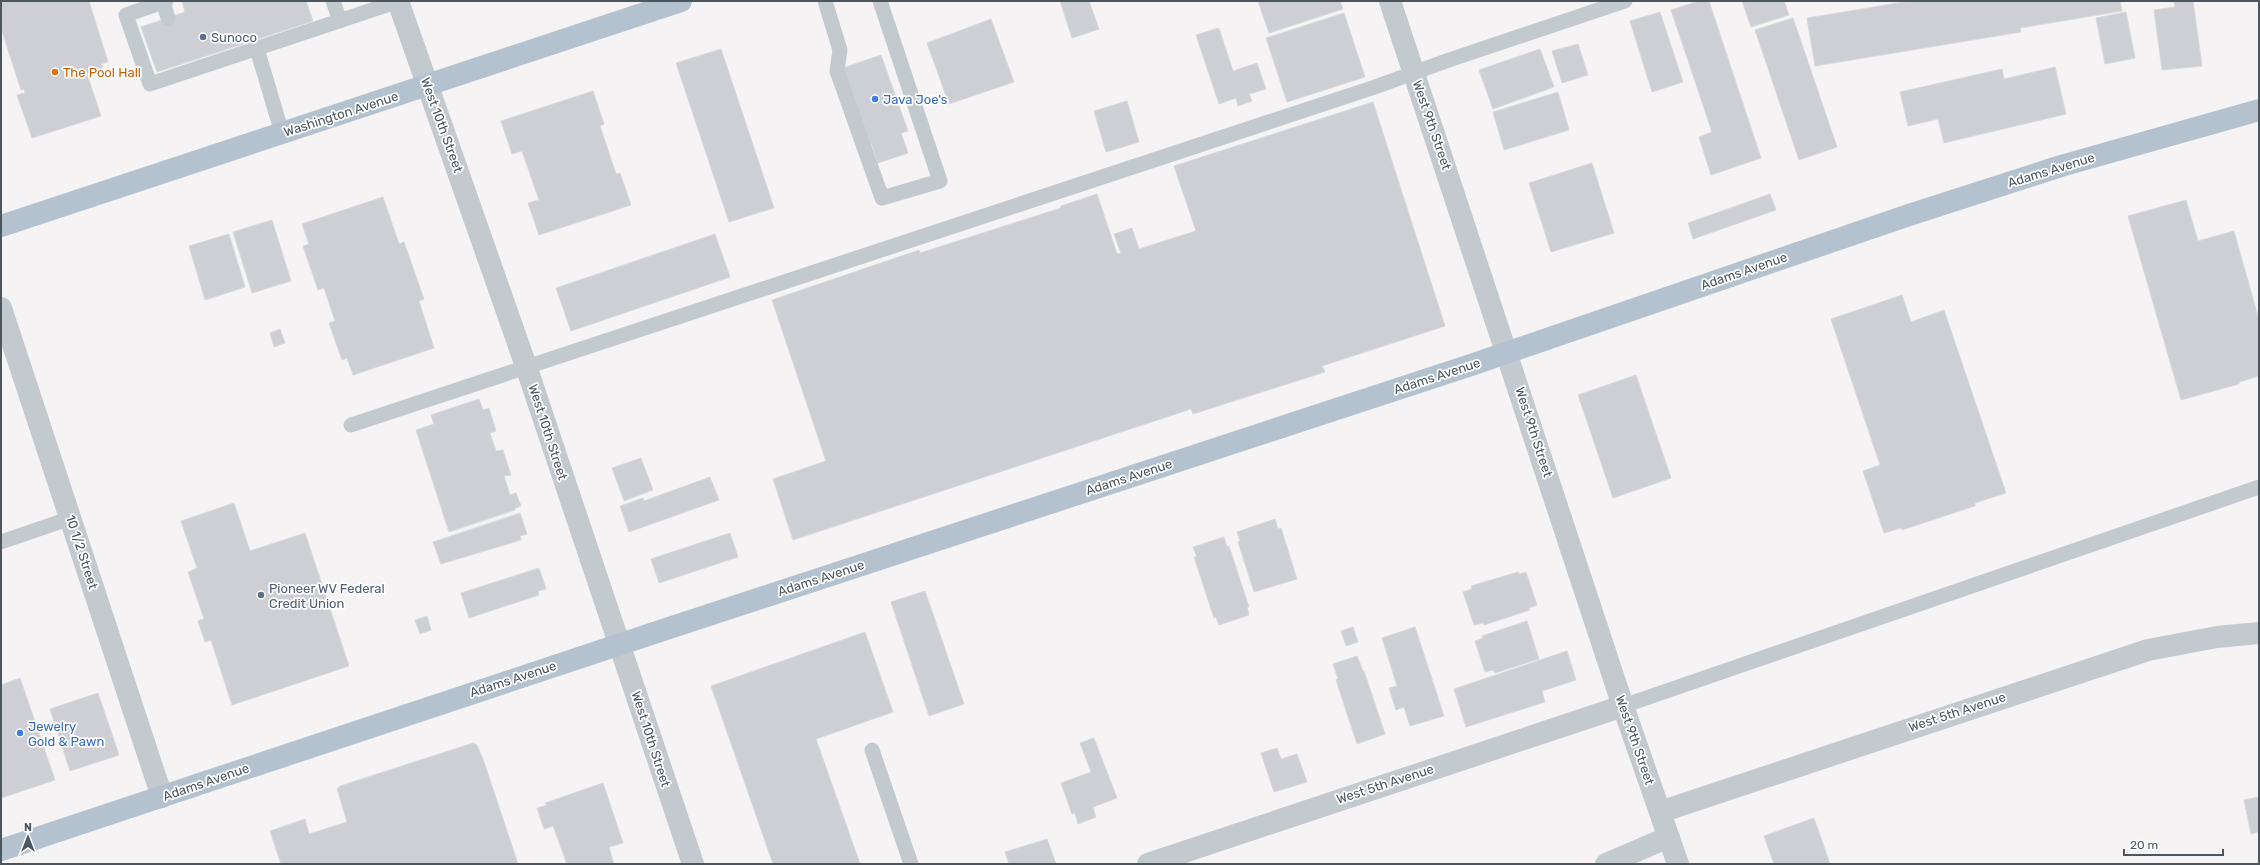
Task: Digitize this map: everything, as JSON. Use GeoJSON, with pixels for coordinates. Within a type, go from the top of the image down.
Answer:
{"type":"FeatureCollection","features":[{"type":"Feature","properties":{"kind":"main road","name":"Washington Avenue"},"geometry":{"type":"LineString","coordinates":[[1,226],[681,1]]}},
{"type":"Feature","properties":{"kind":"main road","name":"Adams Avenue"},"geometry":{"type":"LineString","coordinates":[[1,850],[619,644],[1508,352],[1917,212],[2061,166],[2259,110]]}},
{"type":"Feature","properties":{"kind":"street","name":"West 10th Street"},"geometry":{"type":"LineString","coordinates":[[398,1],[526,366],[693,864]]}},
{"type":"Feature","properties":{"kind":"street","name":"West 9th Street"},"geometry":{"type":"LineString","coordinates":[[1390,1],[1508,352],[1623,706],[1678,864]]}},
{"type":"Feature","properties":{"kind":"street","name":"10 1/2 Street"},"geometry":{"type":"LineString","coordinates":[[1,308],[162,797]]}},
{"type":"Feature","properties":{"kind":"street","name":"West 5th Avenue"},"geometry":{"type":"LineString","coordinates":[[1660,812],[2148,650],[2204,639],[2259,633]]}},
{"type":"Feature","properties":{"kind":"street","name":"West 5th Avenue"},"geometry":{"type":"LineString","coordinates":[[1148,864],[1623,706]]}},
{"type":"Feature","properties":{"kind":"street"},"geometry":{"type":"LineString","coordinates":[[1606,864],[1669,837]]}},
{"type":"Feature","properties":{"kind":"lane"},"geometry":{"type":"LineString","coordinates":[[333,1],[340,21]]}},
{"type":"Feature","properties":{"kind":"lane"},"geometry":{"type":"LineString","coordinates":[[168,18],[165,2],[143,5],[126,15],[150,84],[184,68],[233,52],[257,49],[292,32],[340,21],[398,1]]}},
{"type":"Feature","properties":{"kind":"lane"},"geometry":{"type":"LineString","coordinates":[[825,1],[840,50],[837,71],[882,198],[940,181],[880,1]]}},
{"type":"Feature","properties":{"kind":"lane"},"geometry":{"type":"LineString","coordinates":[[351,425],[1414,73],[1625,1]]}},
{"type":"Feature","properties":{"kind":"lane"},"geometry":{"type":"LineString","coordinates":[[257,49],[282,133]]}},
{"type":"Feature","properties":{"kind":"lane"},"geometry":{"type":"LineString","coordinates":[[1623,706],[2259,487]]}},
{"type":"Feature","properties":{"kind":"lane"},"geometry":{"type":"LineString","coordinates":[[1,542],[71,518]]}},
{"type":"Feature","properties":{"kind":"lane"},"geometry":{"type":"LineString","coordinates":[[872,750],[911,864]]}},
{"type":"Feature","properties":{"kind":"building","name":"The Pool Hall"},"geometry":{"type":"Polygon","coordinates":[[[1,1],[89,1],[108,62],[101,64],[103,69],[87,74],[101,116],[32,138],[17,95],[25,93],[24,89],[21,90],[1,28],[1,1]]]}},
{"type":"Feature","properties":{"kind":"building","name":"Sunoco"},"geometry":{"type":"Polygon","coordinates":[[[182,1],[306,1],[313,21],[157,72],[141,27],[185,12],[182,1]]]}},
{"type":"Feature","properties":{"kind":"building"},"geometry":{"type":"Polygon","coordinates":[[[1060,1],[1089,1],[1099,29],[1072,38],[1060,1]]]}},
{"type":"Feature","properties":{"kind":"building"},"geometry":{"type":"Polygon","coordinates":[[[1258,1],[1340,1],[1343,9],[1269,33],[1258,1]]]}},
{"type":"Feature","properties":{"kind":"building"},"geometry":{"type":"Polygon","coordinates":[[[1699,1],[1709,1],[1761,158],[1711,175],[1699,137],[1712,132],[1671,10],[1699,1]]]}},
{"type":"Feature","properties":{"kind":"building"},"geometry":{"type":"Polygon","coordinates":[[[1742,1],[1784,1],[1789,15],[1751,27],[1742,1]]]}},
{"type":"Feature","properties":{"kind":"building"},"geometry":{"type":"Polygon","coordinates":[[[1910,1],[2120,1],[2122,11],[2020,28],[2021,32],[1815,66],[1807,18],[1910,1]]]}},
{"type":"Feature","properties":{"kind":"building"},"geometry":{"type":"Polygon","coordinates":[[[2174,1],[2193,1],[2202,66],[2162,70],[2154,10],[2175,7],[2174,1]]]}},
{"type":"Feature","properties":{"kind":"building"},"geometry":{"type":"Polygon","coordinates":[[[1660,12],[1683,82],[1652,92],[1630,21],[1660,12]]]}},
{"type":"Feature","properties":{"kind":"building"},"geometry":{"type":"Polygon","coordinates":[[[2126,12],[2135,58],[2105,64],[2096,18],[2126,12]]]}},
{"type":"Feature","properties":{"kind":"building"},"geometry":{"type":"Polygon","coordinates":[[[1344,13],[1365,77],[1287,102],[1266,38],[1344,13]]]}},
{"type":"Feature","properties":{"kind":"building"},"geometry":{"type":"Polygon","coordinates":[[[1793,18],[1837,147],[1799,160],[1755,30],[1793,18]]]}},
{"type":"Feature","properties":{"kind":"building"},"geometry":{"type":"Polygon","coordinates":[[[991,19],[1014,82],[949,104],[927,43],[991,19]]]}},
{"type":"Feature","properties":{"kind":"building"},"geometry":{"type":"Polygon","coordinates":[[[1219,28],[1233,71],[1257,63],[1266,89],[1249,94],[1252,101],[1238,106],[1236,98],[1219,104],[1196,35],[1219,28]]]}},
{"type":"Feature","properties":{"kind":"building"},"geometry":{"type":"Polygon","coordinates":[[[1578,44],[1588,75],[1562,83],[1552,51],[1578,44]]]}},
{"type":"Feature","properties":{"kind":"building"},"geometry":{"type":"Polygon","coordinates":[[[721,49],[774,208],[729,222],[676,63],[721,49]]]}},
{"type":"Feature","properties":{"kind":"building"},"geometry":{"type":"Polygon","coordinates":[[[1540,49],[1554,87],[1493,109],[1479,70],[1540,49]]]}},
{"type":"Feature","properties":{"kind":"building","name":"Java Joe's"},"geometry":{"type":"Polygon","coordinates":[[[881,55],[908,131],[901,133],[908,153],[878,163],[871,143],[869,144],[843,68],[881,55]]]}},
{"type":"Feature","properties":{"kind":"building"},"geometry":{"type":"Polygon","coordinates":[[[2055,67],[2066,114],[1944,143],[1938,119],[1908,126],[1900,92],[2002,69],[2004,79],[2055,67]]]}},
{"type":"Feature","properties":{"kind":"building"},"geometry":{"type":"Polygon","coordinates":[[[593,91],[604,124],[600,126],[616,174],[620,173],[631,205],[539,235],[528,203],[539,200],[522,151],[512,154],[501,121],[593,91]]]}},
{"type":"Feature","properties":{"kind":"building"},"geometry":{"type":"Polygon","coordinates":[[[1558,92],[1569,130],[1504,150],[1493,112],[1558,92]]]}},
{"type":"Feature","properties":{"kind":"building"},"geometry":{"type":"Polygon","coordinates":[[[1127,101],[1139,142],[1106,152],[1094,111],[1127,101]]]}},
{"type":"Feature","properties":{"kind":"building"},"geometry":{"type":"Polygon","coordinates":[[[1373,102],[1445,326],[1322,366],[1325,372],[1193,414],[1191,409],[793,540],[773,479],[826,461],[772,300],[919,250],[920,253],[1061,208],[1061,206],[1097,194],[1117,254],[1121,253],[1114,234],[1132,228],[1139,249],[1196,231],[1174,166],[1373,102]]]}},
{"type":"Feature","properties":{"kind":"building"},"geometry":{"type":"Polygon","coordinates":[[[1592,163],[1614,233],[1551,252],[1529,183],[1592,163]]]}},
{"type":"Feature","properties":{"kind":"building"},"geometry":{"type":"Polygon","coordinates":[[[1770,194],[1776,210],[1693,239],[1688,223],[1770,194]]]}},
{"type":"Feature","properties":{"kind":"building"},"geometry":{"type":"Polygon","coordinates":[[[383,197],[399,244],[404,242],[424,299],[419,301],[434,348],[353,375],[347,358],[342,360],[329,323],[335,321],[324,288],[318,290],[303,246],[309,244],[302,224],[383,197]]]}},
{"type":"Feature","properties":{"kind":"building"},"geometry":{"type":"Polygon","coordinates":[[[2186,200],[2198,241],[2234,231],[2259,320],[2259,376],[2239,382],[2239,384],[2181,400],[2128,216],[2186,200]]]}},
{"type":"Feature","properties":{"kind":"building"},"geometry":{"type":"Polygon","coordinates":[[[272,220],[291,281],[252,293],[233,232],[272,220]]]}},
{"type":"Feature","properties":{"kind":"building"},"geometry":{"type":"Polygon","coordinates":[[[229,234],[245,287],[205,300],[189,246],[229,234]]]}},
{"type":"Feature","properties":{"kind":"building"},"geometry":{"type":"Polygon","coordinates":[[[715,234],[730,277],[571,331],[556,288],[715,234]]]}},
{"type":"Feature","properties":{"kind":"building"},"geometry":{"type":"Polygon","coordinates":[[[1902,295],[1911,322],[1944,310],[2006,493],[1975,503],[1975,506],[1902,530],[1901,528],[1884,533],[1863,471],[1880,465],[1831,319],[1902,295]]]}},
{"type":"Feature","properties":{"kind":"building"},"geometry":{"type":"Polygon","coordinates":[[[280,329],[285,343],[274,347],[270,333],[280,329]]]}},
{"type":"Feature","properties":{"kind":"building"},"geometry":{"type":"Polygon","coordinates":[[[1636,375],[1671,478],[1613,498],[1578,395],[1636,375]]]}},
{"type":"Feature","properties":{"kind":"building"},"geometry":{"type":"Polygon","coordinates":[[[479,399],[483,410],[489,408],[496,431],[490,433],[496,451],[503,450],[511,475],[504,476],[510,495],[516,493],[521,506],[515,508],[515,510],[449,532],[416,430],[434,424],[431,415],[479,399]]]}},
{"type":"Feature","properties":{"kind":"building"},"geometry":{"type":"Polygon","coordinates":[[[641,458],[653,490],[624,501],[612,468],[641,458]]]}},
{"type":"Feature","properties":{"kind":"building"},"geometry":{"type":"Polygon","coordinates":[[[710,477],[719,500],[629,532],[620,506],[643,498],[644,501],[710,477]]]}},
{"type":"Feature","properties":{"kind":"building","name":"Pioneer WV Federal Credit Union"},"geometry":{"type":"Polygon","coordinates":[[[234,503],[250,551],[305,533],[349,666],[232,705],[211,640],[205,642],[198,621],[204,619],[188,572],[197,568],[181,521],[234,503]]]}},
{"type":"Feature","properties":{"kind":"building"},"geometry":{"type":"Polygon","coordinates":[[[520,513],[527,534],[520,536],[521,540],[441,564],[433,542],[520,513]]]}},
{"type":"Feature","properties":{"kind":"building"},"geometry":{"type":"Polygon","coordinates":[[[1275,519],[1278,529],[1281,528],[1297,579],[1254,592],[1238,542],[1240,541],[1237,532],[1275,519]]]}},
{"type":"Feature","properties":{"kind":"building"},"geometry":{"type":"Polygon","coordinates":[[[730,533],[738,557],[659,583],[651,559],[730,533]]]}},
{"type":"Feature","properties":{"kind":"building"},"geometry":{"type":"Polygon","coordinates":[[[1224,537],[1227,547],[1229,546],[1249,607],[1247,607],[1249,615],[1219,625],[1216,617],[1214,618],[1194,557],[1197,557],[1193,547],[1224,537]]]}},
{"type":"Feature","properties":{"kind":"building"},"geometry":{"type":"Polygon","coordinates":[[[539,568],[546,589],[538,591],[539,595],[469,618],[461,593],[539,568]]]}},
{"type":"Feature","properties":{"kind":"building"},"geometry":{"type":"Polygon","coordinates":[[[1518,572],[1519,574],[1526,572],[1537,605],[1529,608],[1530,610],[1484,625],[1483,623],[1474,625],[1463,592],[1472,589],[1471,586],[1518,572]]]}},
{"type":"Feature","properties":{"kind":"building"},"geometry":{"type":"Polygon","coordinates":[[[925,591],[964,704],[929,716],[891,602],[925,591]]]}},
{"type":"Feature","properties":{"kind":"building"},"geometry":{"type":"Polygon","coordinates":[[[427,616],[431,630],[420,634],[415,620],[427,616]]]}},
{"type":"Feature","properties":{"kind":"building"},"geometry":{"type":"Polygon","coordinates":[[[1527,621],[1539,659],[1495,673],[1493,670],[1485,672],[1475,641],[1483,638],[1482,636],[1527,621]]]}},
{"type":"Feature","properties":{"kind":"building"},"geometry":{"type":"Polygon","coordinates":[[[1353,627],[1358,642],[1346,646],[1341,631],[1353,627]]]}},
{"type":"Feature","properties":{"kind":"building"},"geometry":{"type":"Polygon","coordinates":[[[1415,627],[1444,716],[1410,726],[1404,707],[1396,710],[1389,688],[1397,686],[1382,638],[1415,627]]]}},
{"type":"Feature","properties":{"kind":"building"},"geometry":{"type":"Polygon","coordinates":[[[865,632],[893,712],[816,739],[860,864],[773,864],[711,686],[865,632]]]}},
{"type":"Feature","properties":{"kind":"building"},"geometry":{"type":"Polygon","coordinates":[[[1567,651],[1576,680],[1542,691],[1545,702],[1466,727],[1454,689],[1567,651]]]}},
{"type":"Feature","properties":{"kind":"building"},"geometry":{"type":"Polygon","coordinates":[[[1357,656],[1364,671],[1385,734],[1357,744],[1336,680],[1338,679],[1333,664],[1357,656]]]}},
{"type":"Feature","properties":{"kind":"building","name":"Jewelry Gold & Pawn"},"geometry":{"type":"Polygon","coordinates":[[[20,678],[55,780],[1,798],[1,685],[20,678]]]}},
{"type":"Feature","properties":{"kind":"building"},"geometry":{"type":"Polygon","coordinates":[[[98,693],[119,755],[70,771],[50,709],[98,693]]]}},
{"type":"Feature","properties":{"kind":"building"},"geometry":{"type":"Polygon","coordinates":[[[1094,738],[1117,798],[1093,807],[1096,817],[1078,824],[1075,813],[1072,814],[1061,783],[1091,772],[1080,743],[1094,738]]]}},
{"type":"Feature","properties":{"kind":"building"},"geometry":{"type":"Polygon","coordinates":[[[473,743],[477,745],[483,759],[518,864],[281,864],[270,831],[305,819],[309,834],[347,822],[337,789],[340,786],[473,743]]]}},
{"type":"Feature","properties":{"kind":"building"},"geometry":{"type":"Polygon","coordinates":[[[1277,748],[1281,759],[1297,754],[1307,782],[1274,792],[1261,753],[1277,748]]]}},
{"type":"Feature","properties":{"kind":"building"},"geometry":{"type":"Polygon","coordinates":[[[603,783],[623,843],[609,847],[614,864],[567,864],[553,826],[544,829],[537,808],[547,805],[545,803],[603,783]]]}},
{"type":"Feature","properties":{"kind":"building"},"geometry":{"type":"Polygon","coordinates":[[[2259,797],[2259,832],[2251,834],[2244,800],[2259,797]]]}},
{"type":"Feature","properties":{"kind":"building"},"geometry":{"type":"Polygon","coordinates":[[[1814,818],[1830,864],[1774,864],[1764,836],[1814,818]]]}},
{"type":"Feature","properties":{"kind":"building"},"geometry":{"type":"Polygon","coordinates":[[[1047,839],[1056,864],[1009,864],[1005,852],[1047,839]]]}},
{"type":"Feature","properties":{"kind":"place","name":"Sunoco"},"geometry":{"type":"Point","coordinates":[203,37]}},
{"type":"Feature","properties":{"kind":"place","name":"The Pool Hall"},"geometry":{"type":"Point","coordinates":[55,72]}},
{"type":"Feature","properties":{"kind":"place","name":"Java Joe's"},"geometry":{"type":"Point","coordinates":[875,99]}},
{"type":"Feature","properties":{"kind":"place","name":"Pioneer WV Federal Credit Union"},"geometry":{"type":"Point","coordinates":[261,595]}},
{"type":"Feature","properties":{"kind":"place","name":"Jewelry Gold & Pawn"},"geometry":{"type":"Point","coordinates":[20,733]}}]}
